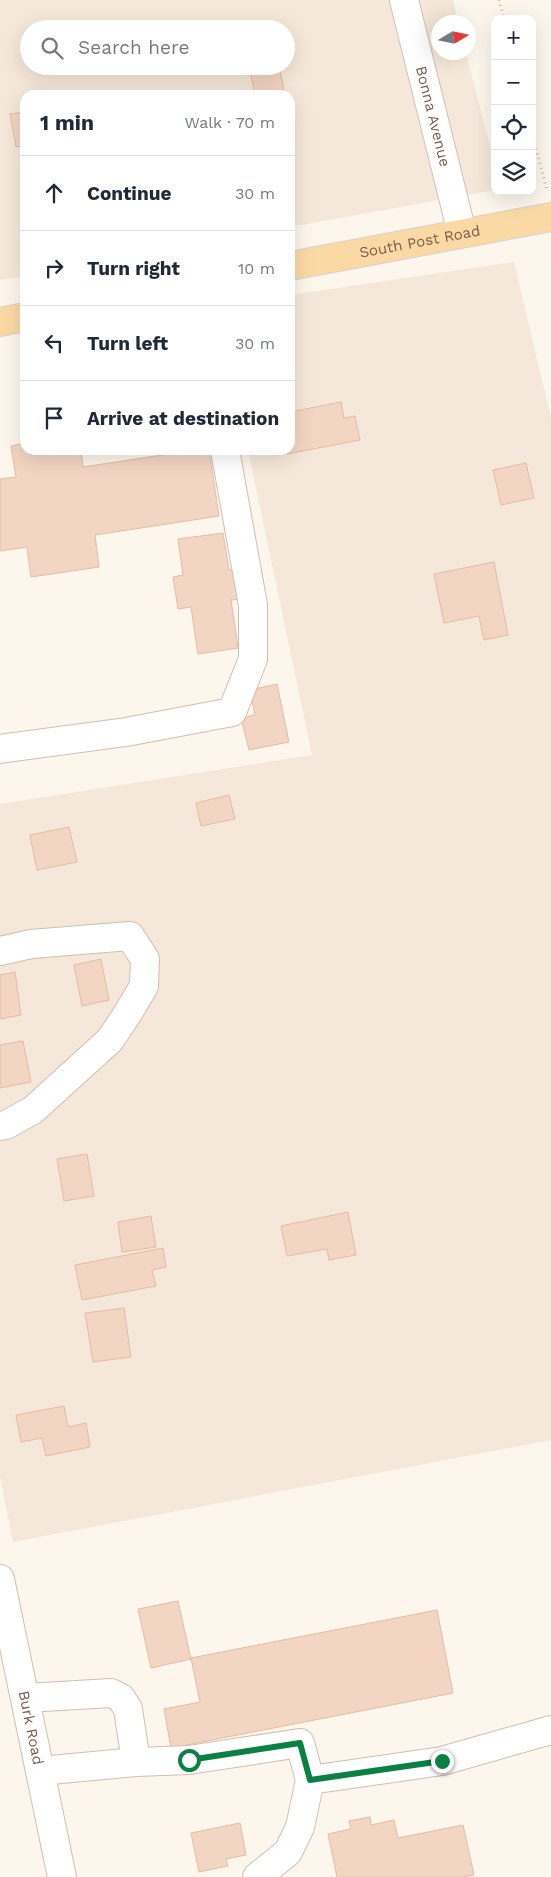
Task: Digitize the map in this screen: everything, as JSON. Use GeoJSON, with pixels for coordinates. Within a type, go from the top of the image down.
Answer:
{"type":"FeatureCollection","features":[{"type":"Feature","properties":{"kind":"main road","name":"South Post Road"},"geometry":{"type":"LineString","coordinates":[[295,265],[462,234],[550,207]]}},
{"type":"Feature","properties":{"kind":"main road"},"geometry":{"type":"LineString","coordinates":[[0,322],[20,318]]}},
{"type":"Feature","properties":{"kind":"street","name":"Bonna Avenue"},"geometry":{"type":"LineString","coordinates":[[404,0],[462,234]]}},
{"type":"Feature","properties":{"kind":"street"},"geometry":{"type":"LineString","coordinates":[[0,749],[126,732],[232,712],[252,659],[253,605],[226,455]]}},
{"type":"Feature","properties":{"kind":"street"},"geometry":{"type":"LineString","coordinates":[[0,951],[31,944],[130,936],[145,959],[145,968],[144,986],[110,1040],[33,1110],[6,1125],[0,1126]]}},
{"type":"Feature","properties":{"kind":"street","name":"Burk Road"},"geometry":{"type":"LineString","coordinates":[[0,1579],[62,1877]]}},
{"type":"Feature","properties":{"kind":"street"},"geometry":{"type":"LineString","coordinates":[[26,1698],[111,1694],[121,1698],[128,1709],[136,1762]]}},
{"type":"Feature","properties":{"kind":"street"},"geometry":{"type":"LineString","coordinates":[[310,1780],[442,1761],[551,1730]]}},
{"type":"Feature","properties":{"kind":"street"},"geometry":{"type":"LineString","coordinates":[[40,1771],[136,1762],[189,1760],[300,1743],[310,1780],[300,1827],[288,1852],[257,1877]]}},
{"type":"Feature","properties":{"kind":"path"},"geometry":{"type":"LineString","coordinates":[[499,0],[503,15]]}},
{"type":"Feature","properties":{"kind":"path"},"geometry":{"type":"LineString","coordinates":[[536,150],[550,207]]}},
{"type":"Feature","properties":{"kind":"shaded area"},"geometry":{"type":"Polygon","coordinates":[[[0,0],[453,0],[456,15],[431,15],[431,60],[468,60],[491,150],[491,191],[295,226],[295,90],[20,90],[20,277],[0,280],[0,0]]]}},
{"type":"Feature","properties":{"kind":"shaded area"},"geometry":{"type":"Polygon","coordinates":[[[514,262],[551,418],[551,1440],[13,1542],[0,1477],[0,804],[312,755],[249,455],[295,455],[295,294],[514,262]]]}},
{"type":"Feature","properties":{"kind":"building"},"geometry":{"type":"Polygon","coordinates":[[[251,75],[281,75],[284,90],[254,90],[251,75]]]}},
{"type":"Feature","properties":{"kind":"building"},"geometry":{"type":"Polygon","coordinates":[[[20,113],[20,147],[16,147],[10,114],[20,113]]]}},
{"type":"Feature","properties":{"kind":"building"},"geometry":{"type":"Polygon","coordinates":[[[341,402],[344,418],[355,416],[360,440],[295,452],[295,411],[341,402]]]}},
{"type":"Feature","properties":{"kind":"building"},"geometry":{"type":"Polygon","coordinates":[[[20,444],[20,455],[82,455],[83,467],[162,455],[210,455],[219,516],[95,535],[99,567],[31,577],[27,547],[0,551],[0,479],[16,477],[11,446],[20,444]]]}},
{"type":"Feature","properties":{"kind":"building"},"geometry":{"type":"Polygon","coordinates":[[[526,463],[534,498],[501,505],[493,470],[526,463]]]}},
{"type":"Feature","properties":{"kind":"building"},"geometry":{"type":"Polygon","coordinates":[[[223,533],[229,570],[239,569],[243,599],[231,600],[238,648],[198,654],[191,607],[178,609],[173,577],[183,575],[178,539],[223,533]]]}},
{"type":"Feature","properties":{"kind":"building"},"geometry":{"type":"Polygon","coordinates":[[[494,562],[508,635],[484,640],[479,616],[444,623],[434,574],[494,562]]]}},
{"type":"Feature","properties":{"kind":"building"},"geometry":{"type":"Polygon","coordinates":[[[277,684],[289,742],[249,750],[241,718],[255,715],[250,690],[277,684]]]}},
{"type":"Feature","properties":{"kind":"building"},"geometry":{"type":"Polygon","coordinates":[[[229,795],[235,819],[201,826],[196,803],[229,795]]]}},
{"type":"Feature","properties":{"kind":"building"},"geometry":{"type":"Polygon","coordinates":[[[69,827],[77,862],[37,870],[30,835],[69,827]]]}},
{"type":"Feature","properties":{"kind":"building"},"geometry":{"type":"Polygon","coordinates":[[[101,959],[109,1000],[82,1006],[74,965],[101,959]]]}},
{"type":"Feature","properties":{"kind":"building"},"geometry":{"type":"Polygon","coordinates":[[[15,972],[21,1015],[0,1019],[0,975],[15,972]]]}},
{"type":"Feature","properties":{"kind":"building"},"geometry":{"type":"Polygon","coordinates":[[[23,1041],[31,1082],[0,1088],[0,1045],[23,1041]]]}},
{"type":"Feature","properties":{"kind":"building"},"geometry":{"type":"Polygon","coordinates":[[[87,1154],[94,1196],[64,1201],[57,1159],[87,1154]]]}},
{"type":"Feature","properties":{"kind":"building"},"geometry":{"type":"Polygon","coordinates":[[[348,1212],[356,1255],[329,1260],[327,1249],[287,1256],[281,1226],[348,1212]]]}},
{"type":"Feature","properties":{"kind":"building"},"geometry":{"type":"Polygon","coordinates":[[[151,1216],[156,1247],[122,1252],[118,1222],[151,1216]]]}},
{"type":"Feature","properties":{"kind":"building"},"geometry":{"type":"Polygon","coordinates":[[[163,1248],[166,1267],[152,1270],[156,1286],[82,1300],[75,1265],[163,1248]]]}},
{"type":"Feature","properties":{"kind":"building"},"geometry":{"type":"Polygon","coordinates":[[[124,1308],[131,1357],[93,1362],[85,1313],[124,1308]]]}},
{"type":"Feature","properties":{"kind":"building"},"geometry":{"type":"Polygon","coordinates":[[[64,1406],[68,1427],[86,1423],[90,1447],[46,1456],[42,1438],[21,1442],[16,1415],[64,1406]]]}},
{"type":"Feature","properties":{"kind":"building"},"geometry":{"type":"Polygon","coordinates":[[[178,1601],[191,1659],[151,1668],[138,1609],[178,1601]]]}},
{"type":"Feature","properties":{"kind":"building"},"geometry":{"type":"Polygon","coordinates":[[[437,1610],[453,1693],[171,1748],[164,1709],[200,1702],[191,1658],[437,1610]]]}},
{"type":"Feature","properties":{"kind":"building"},"geometry":{"type":"Polygon","coordinates":[[[370,1817],[371,1825],[394,1820],[398,1838],[463,1825],[474,1875],[463,1877],[337,1877],[328,1834],[351,1829],[349,1821],[370,1817]]]}},
{"type":"Feature","properties":{"kind":"building"},"geometry":{"type":"Polygon","coordinates":[[[240,1823],[246,1855],[226,1859],[228,1866],[199,1872],[191,1833],[240,1823]]]}},
{"type":"Feature","properties":{"kind":"route"},"geometry":{"type":"LineString","coordinates":[[189,1760],[300,1743],[310,1780],[442,1761]]}}]}
